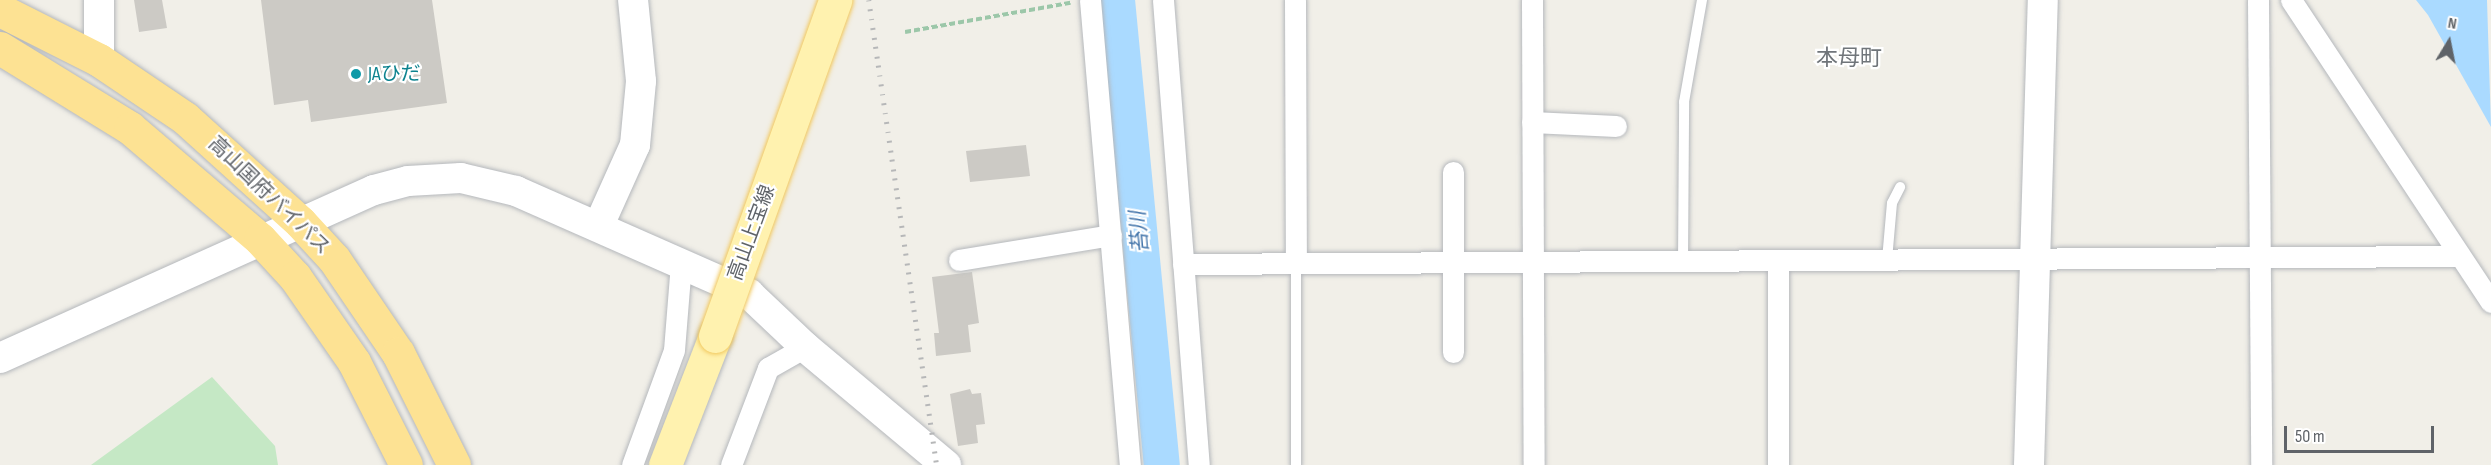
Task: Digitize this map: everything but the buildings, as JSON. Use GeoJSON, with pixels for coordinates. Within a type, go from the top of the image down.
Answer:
{"type":"FeatureCollection","features":[{"type":"Feature","properties":{"kind":"highway","name":"高山国府バイパス"},"geometry":{"type":"LineString","coordinates":[[0,10],[99,60],[185,118],[300,222],[334,259],[398,353],[454,465]]}},
{"type":"Feature","properties":{"kind":"highway","name":"高山国府バイパス"},"geometry":{"type":"LineString","coordinates":[[0,48],[130,128],[260,239],[295,278],[354,362],[406,465]]}},
{"type":"Feature","properties":{"kind":"main road","name":"高山上宝線"},"geometry":{"type":"LineString","coordinates":[[665,465],[715,336],[835,0]]}},
{"type":"Feature","properties":{"kind":"street"},"geometry":{"type":"LineString","coordinates":[[99,0],[99,60]]}},
{"type":"Feature","properties":{"kind":"street"},"geometry":{"type":"LineString","coordinates":[[599,225],[626,172],[636,135],[641,81],[633,0]]}},
{"type":"Feature","properties":{"kind":"street"},"geometry":{"type":"LineString","coordinates":[[1162,0],[1199,465]]}},
{"type":"Feature","properties":{"kind":"street"},"geometry":{"type":"LineString","coordinates":[[1295,0],[1296,263]]}},
{"type":"Feature","properties":{"kind":"street"},"geometry":{"type":"LineString","coordinates":[[1532,0],[1534,465]]}},
{"type":"Feature","properties":{"kind":"street"},"geometry":{"type":"LineString","coordinates":[[2029,465],[2037,260],[2043,0]]}},
{"type":"Feature","properties":{"kind":"street"},"geometry":{"type":"LineString","coordinates":[[2258,0],[2261,465]]}},
{"type":"Feature","properties":{"kind":"street"},"geometry":{"type":"LineString","coordinates":[[2291,0],[2491,302]]}},
{"type":"Feature","properties":{"kind":"street"},"geometry":{"type":"LineString","coordinates":[[1082,1],[1111,235],[1130,465]]}},
{"type":"Feature","properties":{"kind":"street"},"geometry":{"type":"LineString","coordinates":[[1532,122],[1616,126]]}},
{"type":"Feature","properties":{"kind":"street"},"geometry":{"type":"LineString","coordinates":[[1453,172],[1453,352]]}},
{"type":"Feature","properties":{"kind":"street"},"geometry":{"type":"LineString","coordinates":[[3,350],[374,190],[435,177],[487,182],[599,225],[749,294],[805,347],[946,465]]}},
{"type":"Feature","properties":{"kind":"street"},"geometry":{"type":"LineString","coordinates":[[959,260],[1111,235]]}},
{"type":"Feature","properties":{"kind":"street"},"geometry":{"type":"LineString","coordinates":[[1183,264],[2460,256]]}},
{"type":"Feature","properties":{"kind":"street"},"geometry":{"type":"LineString","coordinates":[[1778,260],[1778,465]]}},
{"type":"Feature","properties":{"kind":"street"},"geometry":{"type":"LineString","coordinates":[[632,465],[674,350],[681,263]]}},
{"type":"Feature","properties":{"kind":"street"},"geometry":{"type":"LineString","coordinates":[[731,465],[768,368],[805,347]]}},
{"type":"Feature","properties":{"kind":"lane"},"geometry":{"type":"LineString","coordinates":[[1683,262],[1684,102],[1702,0]]}},
{"type":"Feature","properties":{"kind":"lane"},"geometry":{"type":"LineString","coordinates":[[1887,260],[1892,203],[1900,187]]}},
{"type":"Feature","properties":{"kind":"lane"},"geometry":{"type":"LineString","coordinates":[[1296,263],[1296,465]]}},
{"type":"Feature","properties":{"kind":"path"},"geometry":{"type":"LineString","coordinates":[[905,32],[1082,1]]}},
{"type":"Feature","properties":{"kind":"green space"},"geometry":{"type":"Polygon","coordinates":[[[212,377],[275,446],[278,465],[91,465],[212,377]]]}},
{"type":"Feature","properties":{"kind":"water"},"geometry":{"type":"Polygon","coordinates":[[[2416,0],[2487,0],[2491,127],[2428,15],[2416,0]]]}},
{"type":"Feature","properties":{"kind":"waterway","name":"苔川"},"geometry":{"type":"LineString","coordinates":[[1117,0],[1162,465]]}},
{"type":"Feature","properties":{"kind":"railway"},"geometry":{"type":"LineString","coordinates":[[869,0],[937,465]]}},
{"type":"Feature","properties":{"kind":"place","name":"JAひだ"},"geometry":{"type":"Point","coordinates":[356,74]}},
{"type":"Feature","properties":{"kind":"district","name":"本母町"},"geometry":{"type":"Point","coordinates":[1849,59]}}]}
